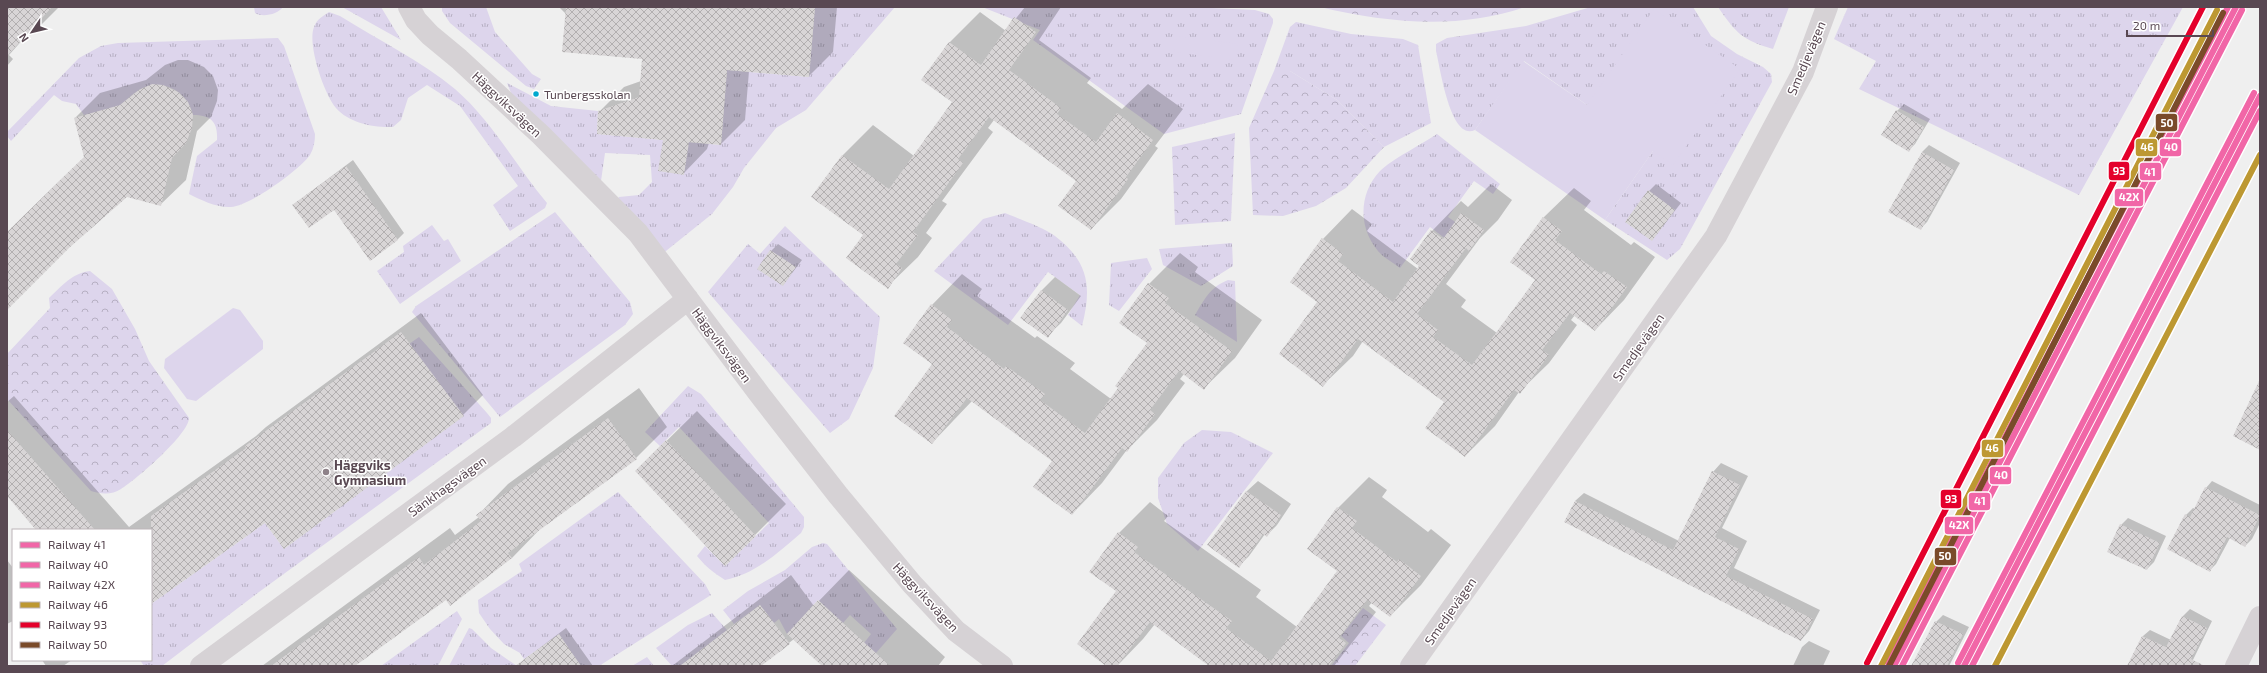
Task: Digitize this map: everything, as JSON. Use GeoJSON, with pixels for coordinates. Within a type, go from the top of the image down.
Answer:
{"type":"FeatureCollection","features":[{"type":"Feature","properties":{"kind":"street","name":"Häggviksvägen"},"geometry":{"type":"LineString","coordinates":[[409,7],[416,20],[430,35],[459,59],[541,135],[638,234],[838,495],[912,584],[956,631],[996,665]]}},
{"type":"Feature","properties":{"kind":"street","name":"Smedjevägen"},"geometry":{"type":"LineString","coordinates":[[1411,666],[1716,236],[1803,72],[1827,7]]}},
{"type":"Feature","properties":{"kind":"street","name":"Sänkhagsvägen"},"geometry":{"type":"LineString","coordinates":[[201,666],[513,436],[688,299]]}},
{"type":"Feature","properties":{"kind":"street"},"geometry":{"type":"LineString","coordinates":[[2236,666],[2260,617]]}},
{"type":"Feature","properties":{"kind":"green space"},"geometry":{"type":"Polygon","coordinates":[[[254,7],[283,7],[278,12],[262,15],[255,13],[254,7]]]}},
{"type":"Feature","properties":{"kind":"green space"},"geometry":{"type":"Polygon","coordinates":[[[342,7],[381,7],[401,40],[342,7]]]}},
{"type":"Feature","properties":{"kind":"green space"},"geometry":{"type":"Polygon","coordinates":[[[442,7],[486,7],[495,32],[532,74],[541,79],[534,89],[526,86],[450,23],[442,11],[442,7]]]}},
{"type":"Feature","properties":{"kind":"green space"},"geometry":{"type":"Polygon","coordinates":[[[815,7],[895,7],[806,110],[776,128],[744,168],[733,187],[712,214],[651,263],[611,213],[619,197],[639,195],[652,182],[650,155],[605,153],[599,195],[521,117],[507,83],[551,106],[598,111],[597,134],[721,145],[727,70],[809,77],[815,7]]]}},
{"type":"Feature","properties":{"kind":"green space"},"geometry":{"type":"Polygon","coordinates":[[[982,7],[1190,7],[1255,10],[1269,14],[1273,19],[1273,23],[1241,114],[1164,134],[1033,40],[1040,30],[982,7]]]}},
{"type":"Feature","properties":{"kind":"green space"},"geometry":{"type":"Polygon","coordinates":[[[1320,7],[1525,7],[1474,19],[1423,22],[1371,17],[1320,7]]]}},
{"type":"Feature","properties":{"kind":"green space"},"geometry":{"type":"Polygon","coordinates":[[[1591,7],[1693,7],[1711,36],[1737,54],[1763,67],[1771,74],[1772,82],[1680,249],[1667,260],[1605,220],[1653,151],[1524,61],[1475,130],[1466,131],[1459,125],[1448,101],[1436,51],[1436,44],[1447,38],[1526,26],[1591,7]]]}},
{"type":"Feature","properties":{"kind":"green space"},"geometry":{"type":"Polygon","coordinates":[[[1718,7],[1789,7],[1773,49],[1747,39],[1735,29],[1718,7]]]}},
{"type":"Feature","properties":{"kind":"green space"},"geometry":{"type":"Polygon","coordinates":[[[1848,7],[2183,7],[2079,195],[1859,89],[1876,61],[1834,39],[1848,7]]]}},
{"type":"Feature","properties":{"kind":"green space"},"geometry":{"type":"Polygon","coordinates":[[[1654,9],[1740,69],[1673,165],[1653,151],[1605,220],[1475,130],[1523,61],[1587,105],[1654,9]]]}},
{"type":"Feature","properties":{"kind":"green space"},"geometry":{"type":"Polygon","coordinates":[[[329,12],[340,16],[413,59],[455,89],[481,115],[492,129],[547,203],[545,208],[510,231],[493,205],[518,186],[460,106],[427,85],[408,98],[401,120],[393,127],[378,127],[362,124],[341,113],[331,101],[322,81],[313,45],[312,35],[315,24],[320,18],[329,12]]]}},
{"type":"Feature","properties":{"kind":"green space"},"geometry":{"type":"Polygon","coordinates":[[[1296,22],[1351,34],[1403,39],[1418,45],[1431,123],[1384,147],[1337,100],[1290,71],[1274,71],[1290,27],[1296,22]]]}},
{"type":"Feature","properties":{"kind":"green space"},"geometry":{"type":"Polygon","coordinates":[[[1177,36],[1238,44],[1236,60],[1174,52],[1177,36]]]}},
{"type":"Feature","properties":{"kind":"green space"},"geometry":{"type":"Polygon","coordinates":[[[278,38],[284,46],[315,134],[314,144],[310,155],[295,170],[262,194],[240,205],[231,207],[220,206],[189,194],[197,156],[217,140],[216,128],[215,124],[209,118],[193,115],[186,99],[180,93],[164,86],[147,86],[136,92],[120,105],[107,110],[84,115],[76,104],[62,101],[54,95],[11,141],[7,136],[7,132],[79,58],[101,46],[118,43],[278,38]]]}},
{"type":"Feature","properties":{"kind":"green space"},"geometry":{"type":"Polygon","coordinates":[[[1274,71],[1290,71],[1337,100],[1384,147],[1346,188],[1316,206],[1283,216],[1253,215],[1249,128],[1274,71]]]}},
{"type":"Feature","properties":{"kind":"green space"},"geometry":{"type":"Polygon","coordinates":[[[1235,133],[1231,221],[1175,225],[1172,147],[1235,133]]]}},
{"type":"Feature","properties":{"kind":"green space"},"geometry":{"type":"Polygon","coordinates":[[[1437,134],[1500,184],[1493,194],[1474,181],[1448,217],[1467,230],[1455,246],[1430,227],[1400,268],[1383,256],[1375,247],[1369,236],[1365,225],[1364,214],[1364,202],[1367,191],[1372,181],[1380,171],[1399,157],[1437,134]]]}},
{"type":"Feature","properties":{"kind":"green space"},"geometry":{"type":"Polygon","coordinates":[[[555,212],[630,302],[633,314],[625,325],[500,417],[412,312],[416,306],[555,212]]]}},
{"type":"Feature","properties":{"kind":"green space"},"geometry":{"type":"Polygon","coordinates":[[[1005,213],[1038,226],[1055,236],[1075,256],[1085,276],[1087,287],[1087,299],[1082,326],[1068,315],[1080,295],[1048,272],[1008,325],[934,271],[983,219],[1005,213]]]}},
{"type":"Feature","properties":{"kind":"green space"},"geometry":{"type":"Polygon","coordinates":[[[432,225],[444,241],[448,239],[461,261],[400,304],[377,271],[404,252],[403,246],[432,225]]]}},
{"type":"Feature","properties":{"kind":"green space"},"geometry":{"type":"Polygon","coordinates":[[[785,226],[880,317],[873,368],[849,419],[830,433],[708,292],[748,244],[760,254],[785,226]]]}},
{"type":"Feature","properties":{"kind":"green space"},"geometry":{"type":"Polygon","coordinates":[[[1232,243],[1233,266],[1201,286],[1163,265],[1159,249],[1232,243]]]}},
{"type":"Feature","properties":{"kind":"green space"},"geometry":{"type":"Polygon","coordinates":[[[1147,258],[1152,269],[1119,311],[1109,305],[1111,263],[1147,258]]]}},
{"type":"Feature","properties":{"kind":"green space"},"geometry":{"type":"Polygon","coordinates":[[[90,271],[112,289],[135,329],[149,361],[189,418],[187,425],[180,435],[149,467],[118,491],[106,493],[91,491],[7,399],[7,354],[50,308],[49,298],[73,277],[90,271]]]}},
{"type":"Feature","properties":{"kind":"green space"},"geometry":{"type":"Polygon","coordinates":[[[1228,280],[1235,281],[1237,342],[1195,315],[1212,290],[1228,280]]]}},
{"type":"Feature","properties":{"kind":"green space"},"geometry":{"type":"Polygon","coordinates":[[[233,308],[240,310],[263,341],[263,349],[196,401],[187,399],[164,368],[165,359],[233,308]]]}},
{"type":"Feature","properties":{"kind":"green space"},"geometry":{"type":"Polygon","coordinates":[[[419,337],[487,413],[491,418],[491,423],[259,592],[162,666],[144,666],[141,661],[152,661],[152,603],[265,523],[284,549],[463,416],[409,344],[419,337]]]}},
{"type":"Feature","properties":{"kind":"green space"},"geometry":{"type":"Polygon","coordinates":[[[688,386],[701,394],[804,517],[804,527],[801,533],[775,555],[766,562],[746,573],[725,580],[703,563],[697,556],[705,546],[725,566],[769,523],[679,427],[660,446],[645,432],[688,386]]]}},
{"type":"Feature","properties":{"kind":"green space"},"geometry":{"type":"Polygon","coordinates":[[[1202,430],[1231,432],[1273,453],[1198,551],[1167,524],[1158,498],[1158,478],[1184,443],[1202,430]]]}},
{"type":"Feature","properties":{"kind":"green space"},"geometry":{"type":"Polygon","coordinates":[[[618,492],[705,584],[711,595],[599,666],[581,666],[558,635],[524,659],[520,653],[504,644],[490,629],[479,613],[478,600],[522,571],[519,564],[618,492]]]}},
{"type":"Feature","properties":{"kind":"green space"},"geometry":{"type":"Polygon","coordinates":[[[823,543],[827,544],[897,629],[876,653],[864,643],[871,634],[850,615],[843,623],[818,600],[787,634],[779,619],[774,623],[760,605],[734,624],[723,610],[748,591],[785,570],[812,547],[823,543]]]}},
{"type":"Feature","properties":{"kind":"green space"},"geometry":{"type":"Polygon","coordinates":[[[1363,608],[1386,625],[1355,666],[1331,666],[1349,643],[1341,636],[1363,608]]]}},
{"type":"Feature","properties":{"kind":"green space"},"geometry":{"type":"Polygon","coordinates":[[[457,611],[462,619],[438,666],[381,666],[457,611]]]}},
{"type":"Feature","properties":{"kind":"green space"},"geometry":{"type":"Polygon","coordinates":[[[712,613],[727,630],[680,666],[672,666],[656,648],[688,625],[712,613]]]}},
{"type":"Feature","properties":{"kind":"green space"},"geometry":{"type":"Polygon","coordinates":[[[469,628],[472,629],[491,648],[517,666],[449,666],[469,628]]]}},
{"type":"Feature","properties":{"kind":"green space"},"geometry":{"type":"Polygon","coordinates":[[[647,657],[654,666],[632,666],[647,657]]]}},
{"type":"Feature","properties":{"kind":"building"},"geometry":{"type":"Polygon","coordinates":[[[7,7],[52,7],[7,56],[7,7]]]}},
{"type":"Feature","properties":{"kind":"building"},"geometry":{"type":"Polygon","coordinates":[[[566,7],[815,7],[809,77],[727,70],[721,145],[689,142],[684,175],[658,171],[663,140],[597,134],[598,111],[639,97],[642,59],[562,52],[566,7]]]}},
{"type":"Feature","properties":{"kind":"building"},"geometry":{"type":"Polygon","coordinates":[[[1014,17],[1036,32],[1009,70],[1061,108],[1057,114],[1096,142],[1117,113],[1153,140],[1126,177],[1128,179],[1091,230],[1058,206],[1076,181],[989,117],[958,159],[963,163],[913,232],[918,235],[896,264],[902,268],[888,289],[846,258],[863,235],[811,197],[842,155],[889,189],[952,102],[921,80],[949,42],[981,65],[1014,17]]]}},
{"type":"Feature","properties":{"kind":"building"},"geometry":{"type":"Polygon","coordinates":[[[152,84],[163,85],[178,92],[188,102],[193,115],[192,128],[186,143],[172,158],[161,206],[127,197],[69,248],[7,310],[7,232],[84,157],[74,118],[120,105],[139,90],[152,84]]]}},
{"type":"Feature","properties":{"kind":"building"},"geometry":{"type":"Polygon","coordinates":[[[1896,110],[1924,127],[1909,152],[1881,135],[1896,110]]]}},
{"type":"Feature","properties":{"kind":"building"},"geometry":{"type":"Polygon","coordinates":[[[1922,152],[1954,170],[1921,230],[1888,212],[1922,152]]]}},
{"type":"Feature","properties":{"kind":"building"},"geometry":{"type":"Polygon","coordinates":[[[346,166],[398,240],[370,261],[334,210],[309,228],[292,205],[346,166]]]}},
{"type":"Feature","properties":{"kind":"building"},"geometry":{"type":"Polygon","coordinates":[[[1648,190],[1675,210],[1652,241],[1625,222],[1648,190]]]}},
{"type":"Feature","properties":{"kind":"building"},"geometry":{"type":"Polygon","coordinates":[[[1461,213],[1484,230],[1469,251],[1466,248],[1417,314],[1438,330],[1433,337],[1472,365],[1535,280],[1510,262],[1543,217],[1562,231],[1555,240],[1601,274],[1604,271],[1627,287],[1595,331],[1570,313],[1542,350],[1549,355],[1520,394],[1514,390],[1465,457],[1425,428],[1444,402],[1358,339],[1323,387],[1279,354],[1317,302],[1290,282],[1322,238],[1343,254],[1338,261],[1393,302],[1419,266],[1410,259],[1431,230],[1443,239],[1461,213]]]}},
{"type":"Feature","properties":{"kind":"building"},"geometry":{"type":"Polygon","coordinates":[[[770,250],[796,267],[783,286],[757,269],[770,250]]]}},
{"type":"Feature","properties":{"kind":"building"},"geometry":{"type":"Polygon","coordinates":[[[1148,283],[1169,298],[1165,303],[1232,351],[1204,390],[1179,371],[1150,410],[1155,414],[1127,452],[1122,448],[1072,515],[1033,487],[1052,461],[967,398],[932,444],[894,416],[932,364],[903,343],[931,304],[952,320],[947,327],[1004,369],[1006,366],[1045,394],[1040,400],[1085,433],[1118,388],[1115,386],[1147,343],[1119,323],[1148,283]]]}},
{"type":"Feature","properties":{"kind":"building"},"geometry":{"type":"Polygon","coordinates":[[[1041,290],[1068,310],[1048,338],[1020,318],[1041,290]]]}},
{"type":"Feature","properties":{"kind":"building","name":"Häggviks Gymnasium"},"geometry":{"type":"Polygon","coordinates":[[[401,332],[464,416],[284,549],[265,523],[152,603],[151,516],[246,448],[245,446],[401,332]]]}},
{"type":"Feature","properties":{"kind":"building"},"geometry":{"type":"Polygon","coordinates":[[[2260,379],[2260,450],[2233,436],[2260,379]]]}},
{"type":"Feature","properties":{"kind":"building"},"geometry":{"type":"Polygon","coordinates":[[[608,418],[637,459],[508,553],[512,558],[450,606],[446,600],[355,666],[271,666],[419,557],[424,565],[481,521],[476,515],[608,418]]]}},
{"type":"Feature","properties":{"kind":"building"},"geometry":{"type":"Polygon","coordinates":[[[7,430],[94,529],[35,529],[7,496],[7,430]]]}},
{"type":"Feature","properties":{"kind":"building"},"geometry":{"type":"Polygon","coordinates":[[[666,440],[756,536],[725,566],[635,471],[666,440]]]}},
{"type":"Feature","properties":{"kind":"building"},"geometry":{"type":"Polygon","coordinates":[[[1712,471],[1740,485],[1715,537],[1739,549],[1726,576],[1813,619],[1801,641],[1564,522],[1575,501],[1673,550],[1712,471]]]}},
{"type":"Feature","properties":{"kind":"building"},"geometry":{"type":"Polygon","coordinates":[[[2205,487],[2260,515],[2245,547],[2227,537],[2210,572],[2167,549],[2185,514],[2190,517],[2205,487]]]}},
{"type":"Feature","properties":{"kind":"building"},"geometry":{"type":"Polygon","coordinates":[[[1246,491],[1281,515],[1267,537],[1263,534],[1239,568],[1207,545],[1246,491]]]}},
{"type":"Feature","properties":{"kind":"building"},"geometry":{"type":"Polygon","coordinates":[[[1337,507],[1357,521],[1352,528],[1397,562],[1399,559],[1421,576],[1390,617],[1367,600],[1339,638],[1346,643],[1329,666],[1209,666],[1150,622],[1117,666],[1106,666],[1077,644],[1116,591],[1089,572],[1118,532],[1138,547],[1134,552],[1232,621],[1226,628],[1271,661],[1337,571],[1307,549],[1337,507]]]}},
{"type":"Feature","properties":{"kind":"building"},"geometry":{"type":"Polygon","coordinates":[[[2120,524],[2160,543],[2147,570],[2107,552],[2120,524]]]}},
{"type":"Feature","properties":{"kind":"building"},"geometry":{"type":"Polygon","coordinates":[[[818,600],[890,666],[822,666],[787,634],[818,600]]]}},
{"type":"Feature","properties":{"kind":"building"},"geometry":{"type":"Polygon","coordinates":[[[760,605],[790,644],[761,666],[680,666],[760,605]]]}},
{"type":"Feature","properties":{"kind":"building"},"geometry":{"type":"Polygon","coordinates":[[[2182,616],[2207,628],[2191,659],[2205,666],[2127,666],[2142,636],[2166,647],[2182,616]]]}},
{"type":"Feature","properties":{"kind":"building"},"geometry":{"type":"Polygon","coordinates":[[[1935,621],[1963,634],[1947,666],[1911,666],[1935,621]]]}},
{"type":"Feature","properties":{"kind":"building"},"geometry":{"type":"Polygon","coordinates":[[[559,634],[581,666],[515,666],[559,634]]]}},
{"type":"Feature","properties":{"kind":"rail line","name":"93"},"geometry":{"type":"LineString","coordinates":[[1867,663],[2203,7]]}},
{"type":"Feature","properties":{"kind":"rail line","name":"42X"},"geometry":{"type":"LineString","coordinates":[[1888,663],[2228,7]]}},
{"type":"Feature","properties":{"kind":"rail line","name":"41"},"geometry":{"type":"LineString","coordinates":[[1894,666],[2236,7]]}},
{"type":"Feature","properties":{"kind":"rail line","name":"46"},"geometry":{"type":"LineString","coordinates":[[1881,666],[2217,10]]}},
{"type":"Feature","properties":{"kind":"rail line","name":"40"},"geometry":{"type":"LineString","coordinates":[[1902,666],[2242,10]]}},
{"type":"Feature","properties":{"kind":"rail line","name":"50"},"geometry":{"type":"LineString","coordinates":[[1889,666],[2223,13]]}},
{"type":"Feature","properties":{"kind":"rail line","name":"42X"},"geometry":{"type":"LineString","coordinates":[[1958,663],[2254,93]]}},
{"type":"Feature","properties":{"kind":"rail line","name":"41"},"geometry":{"type":"LineString","coordinates":[[1964,666],[2260,96]]}},
{"type":"Feature","properties":{"kind":"rail line","name":"40"},"geometry":{"type":"LineString","coordinates":[[1972,666],[2260,111]]}},
{"type":"Feature","properties":{"kind":"rail line","name":"46"},"geometry":{"type":"LineString","coordinates":[[1995,666],[2260,155]]}},
{"type":"Feature","properties":{"kind":"place","name":"Tunbergsskolan"},"geometry":{"type":"Point","coordinates":[536,94]}},
{"type":"Feature","properties":{"kind":"place","name":"Häggviks Gymnasium"},"geometry":{"type":"Point","coordinates":[326,472]}}]}
